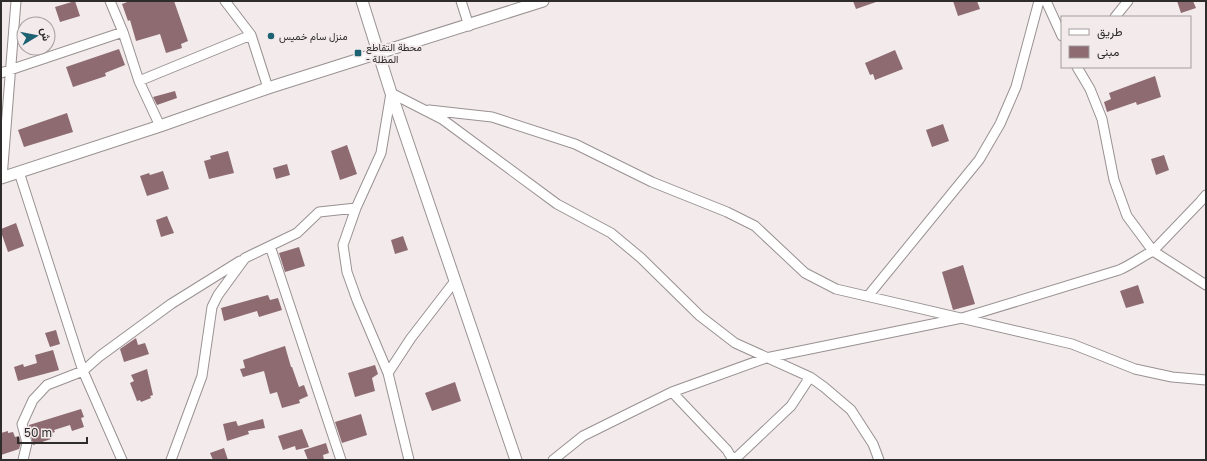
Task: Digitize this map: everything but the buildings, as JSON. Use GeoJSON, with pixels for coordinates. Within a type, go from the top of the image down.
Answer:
{"type":"FeatureCollection","features":[{"type":"Feature","properties":{"kind":"street"},"geometry":{"type":"LineString","coordinates":[[16,1],[1,178],[160,126],[268,88],[468,26],[539,2]]}},
{"type":"Feature","properties":{"kind":"street"},"geometry":{"type":"LineString","coordinates":[[110,1],[123,32],[138,81],[160,126]]}},
{"type":"Feature","properties":{"kind":"street"},"geometry":{"type":"LineString","coordinates":[[225,1],[251,35],[268,88]]}},
{"type":"Feature","properties":{"kind":"street"},"geometry":{"type":"LineString","coordinates":[[362,1],[391,93],[516,460]]}},
{"type":"Feature","properties":{"kind":"street"},"geometry":{"type":"LineString","coordinates":[[461,1],[468,26]]}},
{"type":"Feature","properties":{"kind":"street"},"geometry":{"type":"LineString","coordinates":[[868,296],[983,154],[1000,124],[1016,87],[1039,1]]}},
{"type":"Feature","properties":{"kind":"street"},"geometry":{"type":"LineString","coordinates":[[1046,1],[1061,34]]}},
{"type":"Feature","properties":{"kind":"street"},"geometry":{"type":"LineString","coordinates":[[1116,16],[1128,1]]}},
{"type":"Feature","properties":{"kind":"street"},"geometry":{"type":"LineString","coordinates":[[1,73],[123,32]]}},
{"type":"Feature","properties":{"kind":"street"},"geometry":{"type":"LineString","coordinates":[[138,81],[251,35]]}},
{"type":"Feature","properties":{"kind":"street"},"geometry":{"type":"LineString","coordinates":[[1078,68],[1090,89],[1102,119],[1114,180],[1127,216],[1153,251],[1206,285]]}},
{"type":"Feature","properties":{"kind":"street"},"geometry":{"type":"LineString","coordinates":[[391,93],[442,119],[557,204],[611,233],[641,258],[700,316],[735,343],[810,377],[824,387],[851,410],[873,444],[879,460]]}},
{"type":"Feature","properties":{"kind":"street"},"geometry":{"type":"LineString","coordinates":[[391,93],[381,153],[356,208],[343,245],[347,272],[357,300],[388,373],[409,460]]}},
{"type":"Feature","properties":{"kind":"street"},"geometry":{"type":"LineString","coordinates":[[424,109],[492,117],[575,144],[652,182],[727,212],[755,226],[805,273],[836,290],[868,296],[1072,344],[1135,369],[1172,377],[1206,380]]}},
{"type":"Feature","properties":{"kind":"street"},"geometry":{"type":"LineString","coordinates":[[19,172],[83,371],[122,460]]}},
{"type":"Feature","properties":{"kind":"street"},"geometry":{"type":"LineString","coordinates":[[553,460],[583,436],[672,392],[766,358],[962,318],[1132,265],[1143,256],[1153,251],[1206,195]]}},
{"type":"Feature","properties":{"kind":"street"},"geometry":{"type":"LineString","coordinates":[[23,460],[28,443],[22,424],[33,400],[47,385],[83,371],[100,356],[170,304],[245,258],[297,233],[319,212],[356,208]]}},
{"type":"Feature","properties":{"kind":"street"},"geometry":{"type":"LineString","coordinates":[[270,246],[340,460]]}},
{"type":"Feature","properties":{"kind":"street"},"geometry":{"type":"LineString","coordinates":[[171,460],[202,376],[212,307],[245,258]]}},
{"type":"Feature","properties":{"kind":"street"},"geometry":{"type":"LineString","coordinates":[[388,373],[411,338],[455,281]]}},
{"type":"Feature","properties":{"kind":"street"},"geometry":{"type":"LineString","coordinates":[[672,392],[727,450],[734,460],[791,406],[810,377]]}},
{"type":"Feature","properties":{"kind":"place","name":"منزل سام خميس"},"geometry":{"type":"Point","coordinates":[271,36]}},
{"type":"Feature","properties":{"kind":"place","name":"محطة التقاطع - المظلة"},"geometry":{"type":"Point","coordinates":[358,53]}}]}
